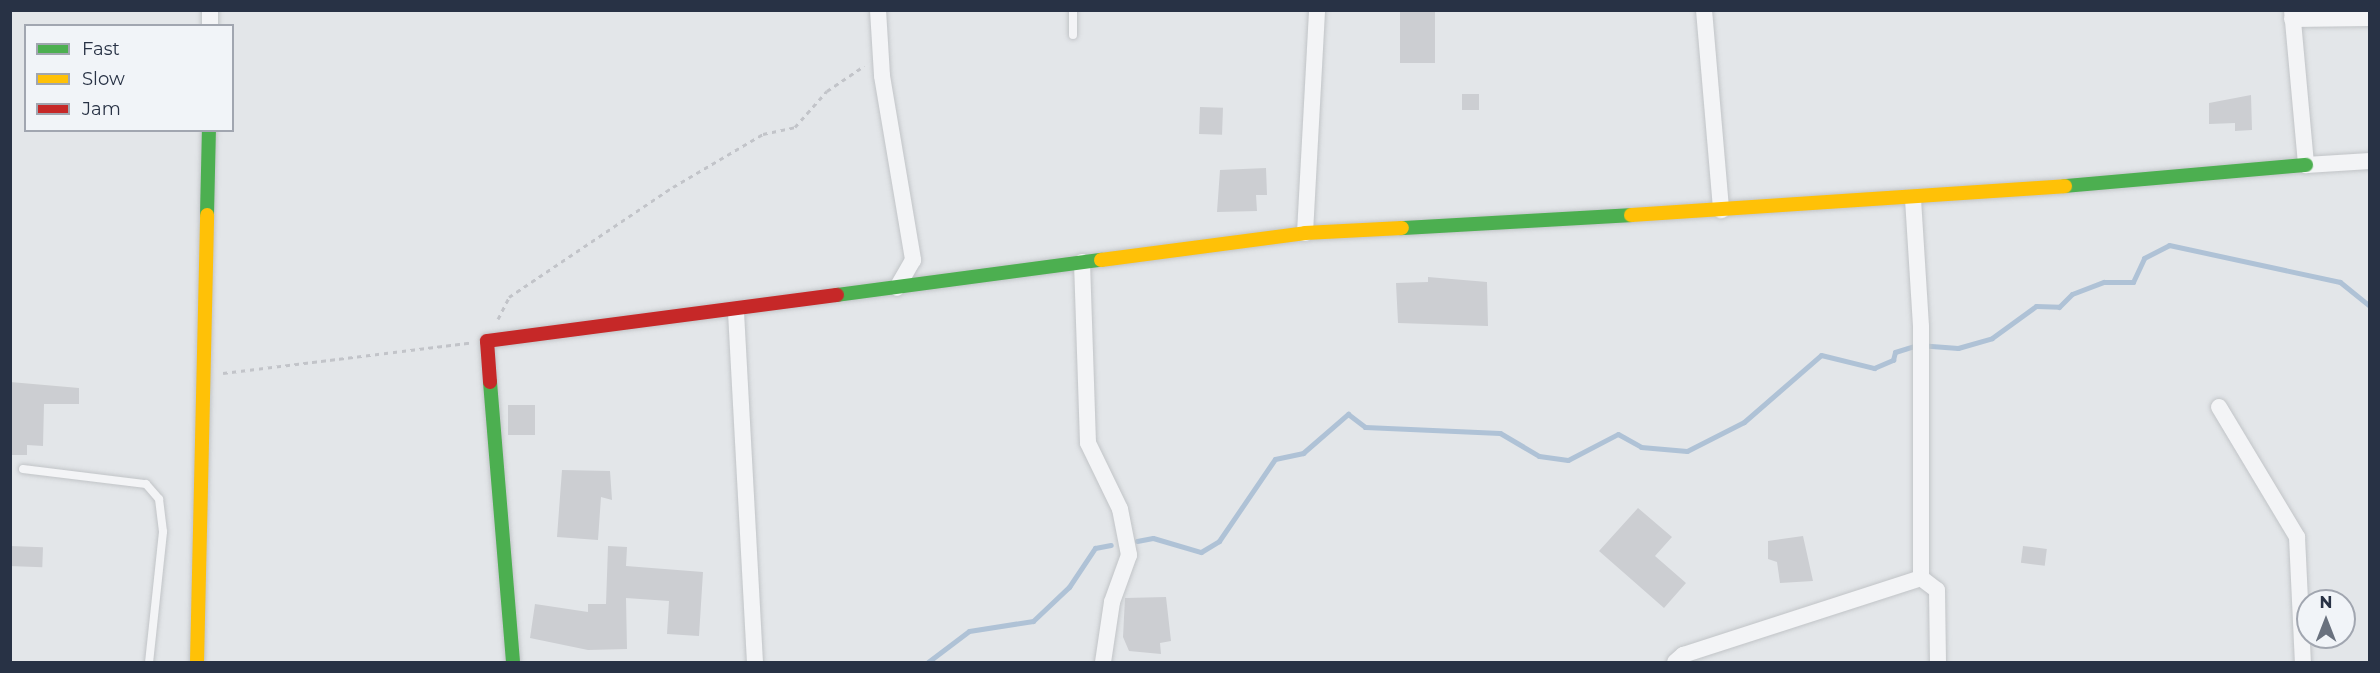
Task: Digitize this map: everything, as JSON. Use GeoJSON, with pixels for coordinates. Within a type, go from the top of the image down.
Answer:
{"type":"FeatureCollection","features":[{"type":"Feature","properties":{"kind":"street"},"geometry":{"type":"LineString","coordinates":[[878,10],[881,56],[913,260],[897,288]]}},
{"type":"Feature","properties":{"kind":"street"},"geometry":{"type":"LineString","coordinates":[[1305,233],[1317,10]]}},
{"type":"Feature","properties":{"kind":"street"},"geometry":{"type":"LineString","coordinates":[[1704,10],[1721,210]]}},
{"type":"Feature","properties":{"kind":"street"},"geometry":{"type":"LineString","coordinates":[[2306,165],[2292,15],[2370,18]]}},
{"type":"Feature","properties":{"kind":"street"},"geometry":{"type":"LineString","coordinates":[[197,663],[209,132]]}},
{"type":"Feature","properties":{"kind":"street"},"geometry":{"type":"LineString","coordinates":[[513,663],[487,341],[736,312],[1082,262],[1305,233],[1913,199],[2370,161]]}},
{"type":"Feature","properties":{"kind":"street"},"geometry":{"type":"LineString","coordinates":[[1913,199],[1921,327],[1919,358],[1921,578]]}},
{"type":"Feature","properties":{"kind":"street"},"geometry":{"type":"LineString","coordinates":[[1082,262],[1088,443],[1120,508],[1129,555],[1112,602],[1103,663]]}},
{"type":"Feature","properties":{"kind":"street"},"geometry":{"type":"LineString","coordinates":[[736,312],[755,663]]}},
{"type":"Feature","properties":{"kind":"street"},"geometry":{"type":"LineString","coordinates":[[2219,407],[2297,537],[2303,663]]}},
{"type":"Feature","properties":{"kind":"street"},"geometry":{"type":"LineString","coordinates":[[1675,663],[1683,655],[1921,578]]}},
{"type":"Feature","properties":{"kind":"street"},"geometry":{"type":"LineString","coordinates":[[1921,578],[1937,590],[1938,663]]}},
{"type":"Feature","properties":{"kind":"lane"},"geometry":{"type":"LineString","coordinates":[[1073,10],[1073,35]]}},
{"type":"Feature","properties":{"kind":"lane"},"geometry":{"type":"LineString","coordinates":[[23,469],[146,484],[159,499],[163,532],[149,663]]}},
{"type":"Feature","properties":{"kind":"path"},"geometry":{"type":"LineString","coordinates":[[204,376],[487,341],[509,297],[673,187],[763,134],[795,127],[826,90],[881,56]]}},
{"type":"Feature","properties":{"kind":"building"},"geometry":{"type":"Polygon","coordinates":[[[1400,10],[1435,10],[1435,63],[1400,63],[1400,10]]]}},
{"type":"Feature","properties":{"kind":"building"},"geometry":{"type":"Polygon","coordinates":[[[1462,94],[1479,94],[1479,110],[1462,110],[1462,94]]]}},
{"type":"Feature","properties":{"kind":"building"},"geometry":{"type":"Polygon","coordinates":[[[2251,95],[2252,130],[2235,131],[2235,123],[2209,124],[2209,103],[2251,95]]]}},
{"type":"Feature","properties":{"kind":"building"},"geometry":{"type":"Polygon","coordinates":[[[1200,107],[1223,108],[1222,135],[1199,134],[1200,107]]]}},
{"type":"Feature","properties":{"kind":"building"},"geometry":{"type":"Polygon","coordinates":[[[1266,168],[1267,195],[1256,195],[1257,211],[1217,212],[1220,170],[1266,168]]]}},
{"type":"Feature","properties":{"kind":"building"},"geometry":{"type":"Polygon","coordinates":[[[1428,277],[1487,282],[1488,326],[1398,323],[1396,283],[1428,282],[1428,277]]]}},
{"type":"Feature","properties":{"kind":"building"},"geometry":{"type":"Polygon","coordinates":[[[10,382],[79,388],[79,404],[44,404],[43,446],[27,445],[27,455],[10,455],[10,382]]]}},
{"type":"Feature","properties":{"kind":"building"},"geometry":{"type":"Polygon","coordinates":[[[508,405],[535,405],[535,435],[508,435],[508,405]]]}},
{"type":"Feature","properties":{"kind":"building"},"geometry":{"type":"Polygon","coordinates":[[[562,470],[610,471],[612,500],[601,497],[598,540],[557,537],[562,470]]]}},
{"type":"Feature","properties":{"kind":"building"},"geometry":{"type":"Polygon","coordinates":[[[1638,508],[1672,537],[1655,556],[1686,583],[1664,608],[1599,551],[1638,508]]]}},
{"type":"Feature","properties":{"kind":"building"},"geometry":{"type":"Polygon","coordinates":[[[1803,536],[1813,581],[1780,583],[1777,562],[1768,559],[1768,541],[1803,536]]]}},
{"type":"Feature","properties":{"kind":"building"},"geometry":{"type":"Polygon","coordinates":[[[10,546],[43,547],[42,567],[10,566],[10,546]]]}},
{"type":"Feature","properties":{"kind":"building"},"geometry":{"type":"Polygon","coordinates":[[[608,546],[627,547],[626,566],[703,572],[699,636],[667,634],[669,601],[626,598],[627,649],[588,650],[530,638],[535,604],[588,612],[588,604],[606,604],[608,546]]]}},
{"type":"Feature","properties":{"kind":"building"},"geometry":{"type":"Polygon","coordinates":[[[2023,546],[2047,549],[2045,566],[2021,563],[2023,546]]]}},
{"type":"Feature","properties":{"kind":"building"},"geometry":{"type":"Polygon","coordinates":[[[1166,597],[1171,641],[1160,643],[1161,654],[1129,651],[1123,637],[1125,598],[1166,597]]]}},
{"type":"Feature","properties":{"kind":"waterway"},"geometry":{"type":"LineString","coordinates":[[1137,541],[1153,538],[1201,552],[1219,541],[1275,459],[1303,453],[1348,414],[1365,427],[1500,433],[1539,456],[1568,460],[1618,434],[1641,447],[1687,451],[1744,422],[1821,355],[1874,368],[1893,360],[1895,352],[1918,345],[1958,348],[1992,338],[2036,306],[2059,307],[2072,294],[2104,282],[2133,282],[2144,258],[2169,245],[2340,282],[2370,306]]}},
{"type":"Feature","properties":{"kind":"waterway"},"geometry":{"type":"LineString","coordinates":[[928,662],[969,631],[1033,621],[1069,587],[1095,548],[1111,545]]}},
{"type":"Feature","properties":{"kind":"traffic: fast"},"geometry":{"type":"LineString","coordinates":[[207,215],[209,132]]}},
{"type":"Feature","properties":{"kind":"traffic: fast"},"geometry":{"type":"LineString","coordinates":[[2065,186],[2306,165]]}},
{"type":"Feature","properties":{"kind":"traffic: fast"},"geometry":{"type":"LineString","coordinates":[[1402,228],[1631,215]]}},
{"type":"Feature","properties":{"kind":"traffic: fast"},"geometry":{"type":"LineString","coordinates":[[837,295],[1101,260]]}},
{"type":"Feature","properties":{"kind":"traffic: fast"},"geometry":{"type":"LineString","coordinates":[[490,382],[513,662]]}},
{"type":"Feature","properties":{"kind":"traffic: slow"},"geometry":{"type":"LineString","coordinates":[[1631,215],[2065,186]]}},
{"type":"Feature","properties":{"kind":"traffic: slow"},"geometry":{"type":"LineString","coordinates":[[197,662],[207,215]]}},
{"type":"Feature","properties":{"kind":"traffic: slow"},"geometry":{"type":"LineString","coordinates":[[1101,260],[1305,233],[1402,228]]}},
{"type":"Feature","properties":{"kind":"traffic: jam"},"geometry":{"type":"LineString","coordinates":[[490,382],[487,341],[837,295]]}}]}
